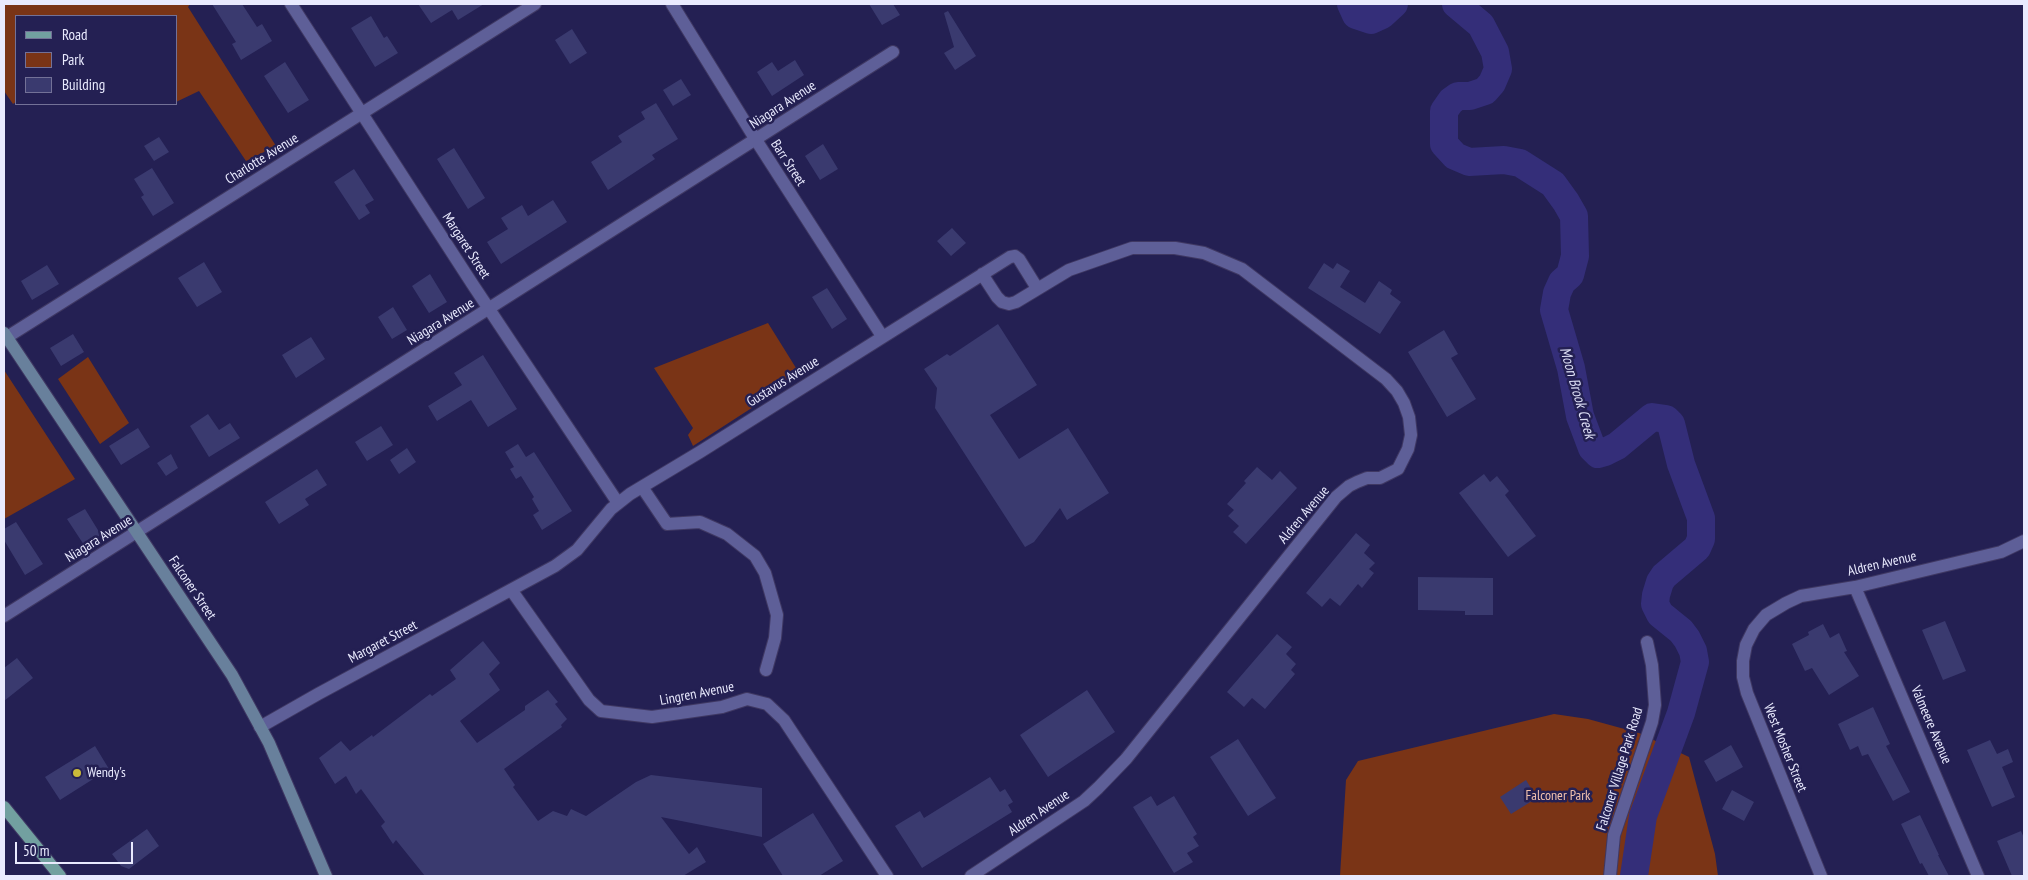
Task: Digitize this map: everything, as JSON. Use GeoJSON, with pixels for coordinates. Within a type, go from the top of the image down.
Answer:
{"type":"FeatureCollection","features":[{"type":"Feature","properties":{"kind":"main road"},"geometry":{"type":"LineString","coordinates":[[4,806],[60,876]]}},
{"type":"Feature","properties":{"kind":"street","name":"Margaret Street"},"geometry":{"type":"LineString","coordinates":[[291,4],[618,503]]}},
{"type":"Feature","properties":{"kind":"street","name":"Charlotte Avenue"},"geometry":{"type":"LineString","coordinates":[[5,337],[536,4]]}},
{"type":"Feature","properties":{"kind":"street","name":"Barr Street"},"geometry":{"type":"LineString","coordinates":[[672,4],[756,140],[882,336]]}},
{"type":"Feature","properties":{"kind":"street","name":"Niagara Avenue"},"geometry":{"type":"LineString","coordinates":[[4,616],[894,52]]}},
{"type":"Feature","properties":{"kind":"street","name":"Aldren Avenue"},"geometry":{"type":"LineString","coordinates":[[970,876],[1084,801],[1098,788],[1126,759],[1336,497],[1357,482],[1367,478],[1380,478],[1398,469],[1408,449],[1411,436],[1409,417],[1404,403],[1397,390],[1386,379],[1242,269],[1204,253],[1175,248],[1132,248],[1069,270],[1016,302],[1009,304],[1002,302],[997,297],[982,274]]}},
{"type":"Feature","properties":{"kind":"street","name":"Gustavus Avenue"},"geometry":{"type":"LineString","coordinates":[[547,571],[577,550],[618,503],[1010,257],[1015,256],[1037,288]]}},
{"type":"Feature","properties":{"kind":"street","name":"Falconer Street"},"geometry":{"type":"LineString","coordinates":[[5,337],[232,675],[269,743],[326,876]]}},
{"type":"Feature","properties":{"kind":"street"},"geometry":{"type":"LineString","coordinates":[[642,487],[667,524],[700,522],[727,534],[755,556],[765,573],[777,615],[775,638],[766,670]]}},
{"type":"Feature","properties":{"kind":"street","name":"Aldren Avenue"},"geometry":{"type":"LineString","coordinates":[[1754,629],[1766,615],[1786,602],[1801,596],[1855,586],[2001,552],[2024,541]]}},
{"type":"Feature","properties":{"kind":"street","name":"Margaret Street"},"geometry":{"type":"LineString","coordinates":[[260,727],[547,571]]}},
{"type":"Feature","properties":{"kind":"street","name":"Valmeere Avenue"},"geometry":{"type":"LineString","coordinates":[[1855,586],[1978,876]]}},
{"type":"Feature","properties":{"kind":"street","name":"Lingren Avenue"},"geometry":{"type":"LineString","coordinates":[[512,591],[589,700],[601,711],[652,717],[722,707],[747,699],[767,704],[788,726],[887,876]]}},
{"type":"Feature","properties":{"kind":"street","name":"West Mosher Street"},"geometry":{"type":"LineString","coordinates":[[1754,629],[1746,645],[1743,661],[1743,677],[1747,692],[1821,876]]}},
{"type":"Feature","properties":{"kind":"street","name":"Falconer Village Park Road"},"geometry":{"type":"LineString","coordinates":[[1610,876],[1614,834],[1652,722],[1655,705],[1652,665],[1647,642]]}},
{"type":"Feature","properties":{"kind":"green space"},"geometry":{"type":"Polygon","coordinates":[[[4,4],[190,4],[188,7],[276,146],[246,161],[199,91],[178,101],[178,15],[15,15],[15,103],[13,104],[4,91],[4,4]]]}},
{"type":"Feature","properties":{"kind":"green space"},"geometry":{"type":"Polygon","coordinates":[[[768,323],[801,376],[693,446],[688,435],[693,428],[654,368],[768,323]]]}},
{"type":"Feature","properties":{"kind":"green space"},"geometry":{"type":"Polygon","coordinates":[[[88,357],[129,423],[100,444],[58,379],[88,357]]]}},
{"type":"Feature","properties":{"kind":"green space"},"geometry":{"type":"Polygon","coordinates":[[[4,370],[75,479],[4,519],[4,370]]]}},
{"type":"Feature","properties":{"kind":"green space","name":"Falconer Park"},"geometry":{"type":"Polygon","coordinates":[[[1554,714],[1588,719],[1639,733],[1689,757],[1715,854],[1718,876],[1340,876],[1346,780],[1358,761],[1554,714]]]}},
{"type":"Feature","properties":{"kind":"building"},"geometry":{"type":"Polygon","coordinates":[[[212,4],[242,4],[257,27],[262,24],[272,41],[241,60],[232,44],[236,42],[212,4]]]}},
{"type":"Feature","properties":{"kind":"building"},"geometry":{"type":"Polygon","coordinates":[[[418,4],[484,4],[458,20],[452,10],[431,23],[418,4]]]}},
{"type":"Feature","properties":{"kind":"building"},"geometry":{"type":"Polygon","coordinates":[[[869,4],[893,4],[900,15],[882,25],[869,4]]]}},
{"type":"Feature","properties":{"kind":"building"},"geometry":{"type":"Polygon","coordinates":[[[948,11],[976,56],[955,70],[944,53],[954,47],[944,13],[948,11]]]}},
{"type":"Feature","properties":{"kind":"building"},"geometry":{"type":"Polygon","coordinates":[[[371,16],[384,38],[387,36],[398,53],[375,67],[351,28],[371,16]]]}},
{"type":"Feature","properties":{"kind":"building"},"geometry":{"type":"Polygon","coordinates":[[[572,29],[587,53],[570,64],[555,40],[572,29]]]}},
{"type":"Feature","properties":{"kind":"building"},"geometry":{"type":"Polygon","coordinates":[[[795,60],[804,75],[772,96],[757,72],[772,62],[778,71],[795,60]]]}},
{"type":"Feature","properties":{"kind":"building"},"geometry":{"type":"Polygon","coordinates":[[[285,62],[309,100],[288,113],[264,76],[285,62]]]}},
{"type":"Feature","properties":{"kind":"building"},"geometry":{"type":"Polygon","coordinates":[[[681,79],[691,95],[673,106],[663,90],[681,79]]]}},
{"type":"Feature","properties":{"kind":"building"},"geometry":{"type":"Polygon","coordinates":[[[656,103],[678,139],[652,155],[655,159],[608,190],[591,162],[622,142],[618,136],[645,119],[641,112],[656,103]]]}},
{"type":"Feature","properties":{"kind":"building"},"geometry":{"type":"Polygon","coordinates":[[[159,137],[169,152],[154,161],[144,146],[159,137]]]}},
{"type":"Feature","properties":{"kind":"building"},"geometry":{"type":"Polygon","coordinates":[[[823,144],[838,169],[820,180],[805,156],[823,144]]]}},
{"type":"Feature","properties":{"kind":"building"},"geometry":{"type":"Polygon","coordinates":[[[454,148],[485,198],[468,209],[437,159],[454,148]]]}},
{"type":"Feature","properties":{"kind":"building"},"geometry":{"type":"Polygon","coordinates":[[[152,168],[174,203],[153,216],[141,197],[144,195],[134,179],[152,168]]]}},
{"type":"Feature","properties":{"kind":"building"},"geometry":{"type":"Polygon","coordinates":[[[354,169],[374,200],[365,205],[370,213],[359,220],[334,182],[354,169]]]}},
{"type":"Feature","properties":{"kind":"building"},"geometry":{"type":"Polygon","coordinates":[[[553,200],[567,222],[501,264],[487,242],[508,229],[501,218],[522,205],[528,216],[553,200]]]}},
{"type":"Feature","properties":{"kind":"building"},"geometry":{"type":"Polygon","coordinates":[[[952,228],[966,243],[951,256],[937,241],[952,228]]]}},
{"type":"Feature","properties":{"kind":"building"},"geometry":{"type":"Polygon","coordinates":[[[204,262],[222,292],[197,307],[178,278],[204,262]]]}},
{"type":"Feature","properties":{"kind":"building"},"geometry":{"type":"Polygon","coordinates":[[[1324,263],[1333,269],[1337,263],[1350,271],[1340,287],[1365,303],[1379,281],[1392,290],[1390,294],[1401,302],[1380,334],[1308,288],[1324,263]]]}},
{"type":"Feature","properties":{"kind":"building"},"geometry":{"type":"Polygon","coordinates":[[[47,265],[59,284],[32,300],[21,281],[47,265]]]}},
{"type":"Feature","properties":{"kind":"building"},"geometry":{"type":"Polygon","coordinates":[[[430,274],[447,302],[429,313],[412,286],[430,274]]]}},
{"type":"Feature","properties":{"kind":"building"},"geometry":{"type":"Polygon","coordinates":[[[827,288],[847,319],[832,329],[812,297],[827,288]]]}},
{"type":"Feature","properties":{"kind":"building"},"geometry":{"type":"Polygon","coordinates":[[[393,307],[407,330],[392,339],[378,317],[393,307]]]}},
{"type":"Feature","properties":{"kind":"building"},"geometry":{"type":"Polygon","coordinates":[[[998,324],[1037,385],[990,415],[1019,459],[1068,428],[1109,493],[1067,520],[1060,508],[1034,542],[1025,547],[935,408],[937,388],[924,369],[947,354],[950,356],[998,324]]]}},
{"type":"Feature","properties":{"kind":"building"},"geometry":{"type":"Polygon","coordinates":[[[1444,330],[1458,354],[1451,358],[1476,399],[1447,417],[1408,352],[1444,330]]]}},
{"type":"Feature","properties":{"kind":"building"},"geometry":{"type":"Polygon","coordinates":[[[73,334],[84,352],[61,366],[50,348],[73,334]]]}},
{"type":"Feature","properties":{"kind":"building"},"geometry":{"type":"Polygon","coordinates":[[[311,337],[325,359],[296,378],[282,355],[311,337]]]}},
{"type":"Feature","properties":{"kind":"building"},"geometry":{"type":"Polygon","coordinates":[[[483,355],[517,409],[488,427],[471,400],[437,421],[428,406],[462,385],[454,373],[483,355]]]}},
{"type":"Feature","properties":{"kind":"building"},"geometry":{"type":"Polygon","coordinates":[[[208,414],[219,430],[230,423],[240,438],[209,457],[190,426],[208,414]]]}},
{"type":"Feature","properties":{"kind":"building"},"geometry":{"type":"Polygon","coordinates":[[[381,426],[393,445],[367,461],[355,442],[381,426]]]}},
{"type":"Feature","properties":{"kind":"building"},"geometry":{"type":"Polygon","coordinates":[[[138,428],[150,447],[121,465],[109,446],[138,428]]]}},
{"type":"Feature","properties":{"kind":"building"},"geometry":{"type":"Polygon","coordinates":[[[518,444],[526,457],[534,452],[572,511],[542,530],[533,515],[539,511],[532,499],[534,497],[521,476],[516,479],[510,469],[514,467],[505,452],[518,444]]]}},
{"type":"Feature","properties":{"kind":"building"},"geometry":{"type":"Polygon","coordinates":[[[407,448],[416,462],[399,474],[390,460],[407,448]]]}},
{"type":"Feature","properties":{"kind":"building"},"geometry":{"type":"Polygon","coordinates":[[[171,454],[178,468],[166,476],[157,463],[171,454]]]}},
{"type":"Feature","properties":{"kind":"building"},"geometry":{"type":"Polygon","coordinates":[[[1257,467],[1272,480],[1280,471],[1297,488],[1246,544],[1233,532],[1239,526],[1228,516],[1234,510],[1227,504],[1246,483],[1244,481],[1257,467]]]}},
{"type":"Feature","properties":{"kind":"building"},"geometry":{"type":"Polygon","coordinates":[[[317,469],[327,485],[305,499],[309,505],[279,524],[265,502],[317,469]]]}},
{"type":"Feature","properties":{"kind":"building"},"geometry":{"type":"Polygon","coordinates":[[[1484,474],[1490,482],[1497,476],[1509,491],[1505,495],[1536,536],[1508,557],[1459,493],[1484,474]]]}},
{"type":"Feature","properties":{"kind":"building"},"geometry":{"type":"Polygon","coordinates":[[[85,509],[101,535],[84,545],[67,519],[85,509]]]}},
{"type":"Feature","properties":{"kind":"building"},"geometry":{"type":"Polygon","coordinates":[[[16,522],[43,564],[25,575],[4,540],[4,529],[16,522]]]}},
{"type":"Feature","properties":{"kind":"building"},"geometry":{"type":"Polygon","coordinates":[[[1356,533],[1370,545],[1364,553],[1375,563],[1369,569],[1374,573],[1362,588],[1358,584],[1340,606],[1330,598],[1322,607],[1306,593],[1356,533]]]}},
{"type":"Feature","properties":{"kind":"building"},"geometry":{"type":"Polygon","coordinates":[[[1418,577],[1493,578],[1493,615],[1465,615],[1465,611],[1418,610],[1418,577]]]}},
{"type":"Feature","properties":{"kind":"building"},"geometry":{"type":"Polygon","coordinates":[[[1945,621],[1966,671],[1943,680],[1922,630],[1945,621]]]}},
{"type":"Feature","properties":{"kind":"building"},"geometry":{"type":"Polygon","coordinates":[[[1823,624],[1830,638],[1839,633],[1847,651],[1844,652],[1859,676],[1829,695],[1812,668],[1805,671],[1792,644],[1809,635],[1808,632],[1823,624]]]}},
{"type":"Feature","properties":{"kind":"building"},"geometry":{"type":"Polygon","coordinates":[[[1277,634],[1292,647],[1286,654],[1296,664],[1291,670],[1295,674],[1265,709],[1252,698],[1244,707],[1227,692],[1277,634]]]}},
{"type":"Feature","properties":{"kind":"building"},"geometry":{"type":"Polygon","coordinates":[[[483,641],[500,663],[489,674],[500,690],[460,721],[477,743],[525,710],[525,706],[548,690],[558,702],[555,704],[567,719],[561,725],[562,727],[504,769],[515,785],[513,787],[538,821],[553,811],[567,816],[571,809],[586,816],[636,782],[651,775],[762,788],[762,837],[661,817],[689,854],[697,847],[706,862],[683,876],[425,876],[396,840],[393,844],[381,826],[385,822],[361,789],[356,794],[346,776],[335,784],[319,758],[341,741],[350,751],[372,735],[373,737],[430,694],[432,696],[456,679],[450,670],[483,641]]]}},
{"type":"Feature","properties":{"kind":"building"},"geometry":{"type":"Polygon","coordinates":[[[17,658],[33,678],[4,701],[4,668],[17,658]]]}},
{"type":"Feature","properties":{"kind":"building"},"geometry":{"type":"Polygon","coordinates":[[[1087,690],[1115,732],[1048,777],[1020,735],[1087,690]]]}},
{"type":"Feature","properties":{"kind":"building"},"geometry":{"type":"Polygon","coordinates":[[[1873,707],[1890,744],[1886,746],[1910,792],[1893,801],[1868,754],[1862,756],[1858,746],[1850,750],[1838,724],[1873,707]]]}},
{"type":"Feature","properties":{"kind":"building"},"geometry":{"type":"Polygon","coordinates":[[[1238,739],[1276,798],[1248,816],[1210,757],[1238,739]]]}},
{"type":"Feature","properties":{"kind":"building"},"geometry":{"type":"Polygon","coordinates":[[[1990,740],[1997,754],[2008,749],[2013,762],[2002,767],[2015,797],[1992,807],[1967,750],[1990,740]]]}},
{"type":"Feature","properties":{"kind":"building"},"geometry":{"type":"Polygon","coordinates":[[[1731,745],[1743,767],[1716,782],[1704,761],[1731,745]]]}},
{"type":"Feature","properties":{"kind":"building","name":"Wendy's"},"geometry":{"type":"Polygon","coordinates":[[[95,746],[109,769],[60,800],[45,777],[95,746]]]}},
{"type":"Feature","properties":{"kind":"building"},"geometry":{"type":"Polygon","coordinates":[[[990,777],[1000,792],[1005,789],[1013,802],[1008,805],[1012,812],[922,868],[895,826],[920,811],[924,818],[990,777]]]}},
{"type":"Feature","properties":{"kind":"building"},"geometry":{"type":"Polygon","coordinates":[[[1526,780],[1537,798],[1511,814],[1500,797],[1526,780]]]}},
{"type":"Feature","properties":{"kind":"building"},"geometry":{"type":"Polygon","coordinates":[[[1732,790],[1754,802],[1744,821],[1722,809],[1732,790]]]}},
{"type":"Feature","properties":{"kind":"building"},"geometry":{"type":"Polygon","coordinates":[[[1151,796],[1157,806],[1174,796],[1197,834],[1193,837],[1199,846],[1187,853],[1193,862],[1174,873],[1133,807],[1151,796]]]}},
{"type":"Feature","properties":{"kind":"building"},"geometry":{"type":"Polygon","coordinates":[[[813,813],[843,861],[819,876],[783,876],[763,844],[813,813]]]}},
{"type":"Feature","properties":{"kind":"building"},"geometry":{"type":"Polygon","coordinates":[[[1920,815],[1949,876],[1929,876],[1922,863],[1920,864],[1901,824],[1920,815]]]}},
{"type":"Feature","properties":{"kind":"building"},"geometry":{"type":"Polygon","coordinates":[[[147,829],[159,846],[129,869],[121,866],[112,854],[147,829]]]}},
{"type":"Feature","properties":{"kind":"building"},"geometry":{"type":"Polygon","coordinates":[[[2021,831],[2024,838],[2024,876],[2012,876],[1997,841],[2021,831]]]}},
{"type":"Feature","properties":{"kind":"waterway","name":"Moon Brook Creek"},"geometry":{"type":"LineString","coordinates":[[1351,4],[1356,15],[1371,20],[1382,15],[1394,4]]}},
{"type":"Feature","properties":{"kind":"waterway","name":"Moon Brook Creek"},"geometry":{"type":"LineString","coordinates":[[1456,4],[1481,25],[1495,52],[1498,69],[1492,83],[1485,91],[1470,96],[1458,96],[1451,101],[1444,111],[1444,144],[1455,156],[1469,162],[1504,160],[1520,163],[1553,184],[1566,202],[1574,216],[1575,256],[1570,275],[1562,282],[1557,293],[1554,310],[1571,368],[1580,416],[1592,448],[1598,454],[1605,452],[1617,446],[1652,417],[1666,419],[1671,424],[1681,464],[1701,518],[1701,539],[1697,548],[1664,576],[1656,595],[1655,604],[1660,614],[1681,631],[1687,639],[1693,651],[1695,662],[1681,713],[1643,816],[1634,876]]}},
{"type":"Feature","properties":{"kind":"place","name":"Wendy's"},"geometry":{"type":"Point","coordinates":[77,773]}}]}
